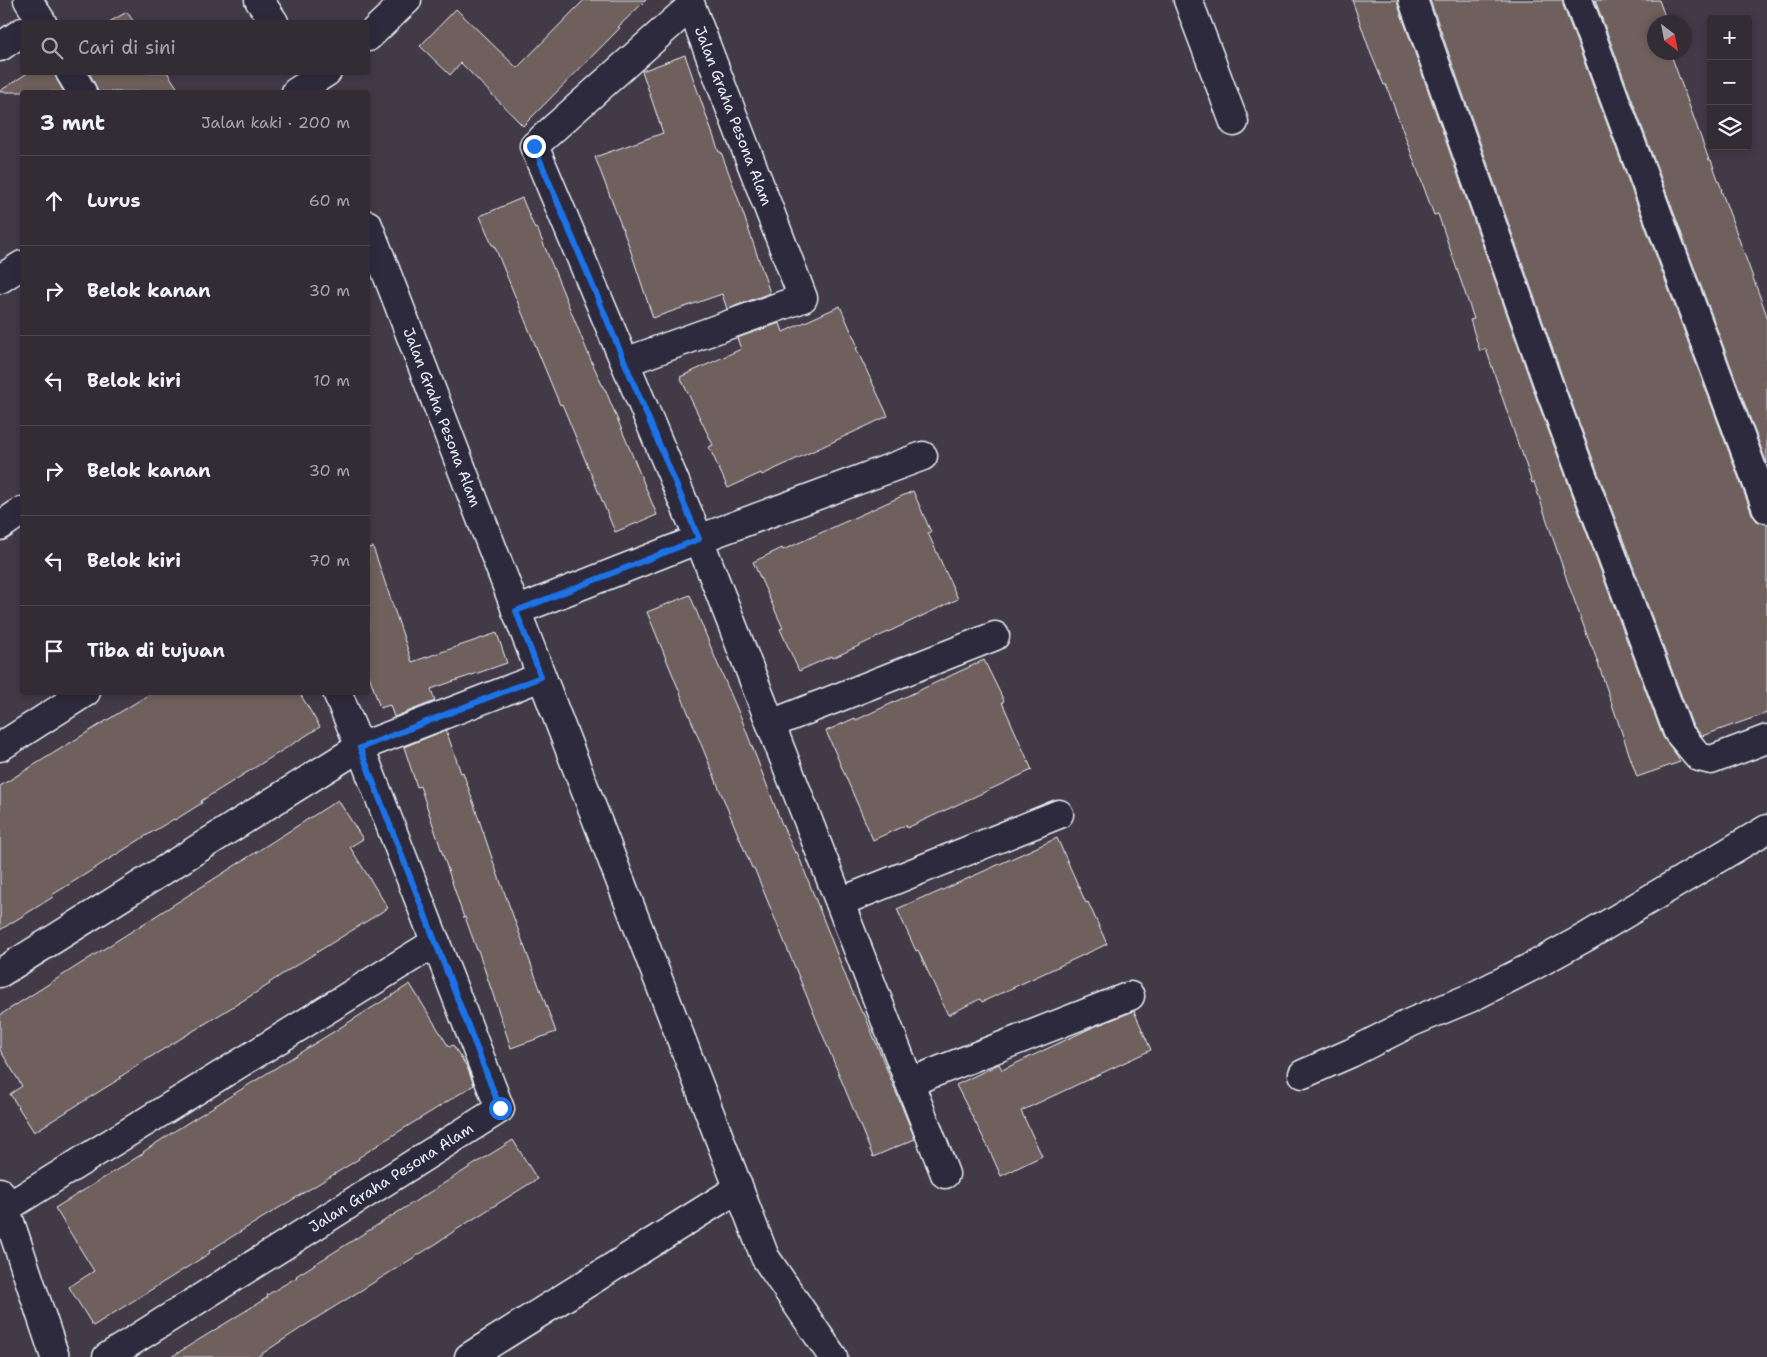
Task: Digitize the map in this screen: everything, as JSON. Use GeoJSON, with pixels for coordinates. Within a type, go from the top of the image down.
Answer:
{"type":"FeatureCollection","features":[{"type":"Feature","properties":{"kind":"street"},"geometry":{"type":"LineString","coordinates":[[28,0],[41,20]]}},
{"type":"Feature","properties":{"kind":"street"},"geometry":{"type":"LineString","coordinates":[[259,0],[273,20]]}},
{"type":"Feature","properties":{"kind":"street"},"geometry":{"type":"LineString","coordinates":[[370,35],[407,0]]}},
{"type":"Feature","properties":{"kind":"street"},"geometry":{"type":"LineString","coordinates":[[1188,0],[1234,122]]}},
{"type":"Feature","properties":{"kind":"street"},"geometry":{"type":"LineString","coordinates":[[1413,0],[1552,395],[1678,732],[1699,758],[1711,760],[1767,739]]}},
{"type":"Feature","properties":{"kind":"street"},"geometry":{"type":"LineString","coordinates":[[1578,0],[1767,509]]}},
{"type":"Feature","properties":{"kind":"street","name":"Jalan Graha Pesona Alam"},"geometry":{"type":"LineString","coordinates":[[625,362],[803,298],[691,6],[534,146],[699,539],[945,1174]]}},
{"type":"Feature","properties":{"kind":"street"},"geometry":{"type":"LineString","coordinates":[[0,47],[20,33]]}},
{"type":"Feature","properties":{"kind":"street"},"geometry":{"type":"LineString","coordinates":[[72,75],[81,90]]}},
{"type":"Feature","properties":{"kind":"street","name":"Jalan Graha Pesona Alam"},"geometry":{"type":"LineString","coordinates":[[370,230],[765,1257],[833,1357]]}},
{"type":"Feature","properties":{"kind":"street"},"geometry":{"type":"LineString","coordinates":[[0,279],[20,265]]}},
{"type":"Feature","properties":{"kind":"street"},"geometry":{"type":"LineString","coordinates":[[516,611],[699,539],[923,456]]}},
{"type":"Feature","properties":{"kind":"street"},"geometry":{"type":"LineString","coordinates":[[0,526],[20,512]]}},
{"type":"Feature","properties":{"kind":"street"},"geometry":{"type":"LineString","coordinates":[[771,724],[995,636]]}},
{"type":"Feature","properties":{"kind":"street"},"geometry":{"type":"LineString","coordinates":[[0,973],[360,748],[541,677]]}},
{"type":"Feature","properties":{"kind":"street"},"geometry":{"type":"LineString","coordinates":[[0,747],[81,695]]}},
{"type":"Feature","properties":{"kind":"street","name":"Jalan Graha Pesona Alam"},"geometry":{"type":"LineString","coordinates":[[107,1357],[500,1108],[360,748],[337,695]]}},
{"type":"Feature","properties":{"kind":"street"},"geometry":{"type":"LineString","coordinates":[[840,902],[1059,814]]}},
{"type":"Feature","properties":{"kind":"street"},"geometry":{"type":"LineString","coordinates":[[1303,1074],[1351,1053],[1412,1022],[1470,998],[1533,966],[1586,937],[1767,829]]}},
{"type":"Feature","properties":{"kind":"street"},"geometry":{"type":"LineString","coordinates":[[55,1357],[3,1199],[436,942]]}},
{"type":"Feature","properties":{"kind":"street"},"geometry":{"type":"LineString","coordinates":[[910,1082],[1130,996]]}},
{"type":"Feature","properties":{"kind":"street"},"geometry":{"type":"LineString","coordinates":[[469,1357],[739,1188]]}},
{"type":"Feature","properties":{"kind":"building"},"geometry":{"type":"Polygon","coordinates":[[[584,0],[646,0],[523,126],[461,63],[450,75],[420,46],[456,9],[517,68],[584,0]]]}},
{"type":"Feature","properties":{"kind":"building"},"geometry":{"type":"Polygon","coordinates":[[[1352,0],[1398,0],[1398,5],[1537,400],[1663,737],[1680,762],[1637,777],[1534,482],[1532,483],[1520,450],[1486,349],[1480,351],[1470,320],[1474,319],[1438,214],[1434,215],[1352,0]]]}},
{"type":"Feature","properties":{"kind":"building"},"geometry":{"type":"Polygon","coordinates":[[[1430,0],[1563,0],[1563,5],[1752,514],[1757,521],[1767,524],[1767,713],[1702,736],[1692,724],[1567,390],[1430,0]]]}},
{"type":"Feature","properties":{"kind":"building"},"geometry":{"type":"Polygon","coordinates":[[[1595,0],[1659,0],[1664,15],[1647,15],[1647,60],[1673,60],[1767,316],[1767,464],[1595,0]]]}},
{"type":"Feature","properties":{"kind":"building"},"geometry":{"type":"Polygon","coordinates":[[[127,12],[133,20],[113,20],[127,12]]]}},
{"type":"Feature","properties":{"kind":"building"},"geometry":{"type":"Polygon","coordinates":[[[685,55],[719,152],[721,152],[738,198],[770,293],[727,309],[722,294],[653,318],[629,246],[595,157],[663,133],[642,71],[685,55]]]}},
{"type":"Feature","properties":{"kind":"building"},"geometry":{"type":"Polygon","coordinates":[[[24,75],[55,75],[63,90],[20,90],[20,92],[0,91],[24,75]]]}},
{"type":"Feature","properties":{"kind":"building"},"geometry":{"type":"Polygon","coordinates":[[[90,75],[169,75],[179,90],[97,90],[90,75]]]}},
{"type":"Feature","properties":{"kind":"building"},"geometry":{"type":"Polygon","coordinates":[[[522,198],[535,229],[537,228],[657,515],[615,532],[562,404],[560,405],[494,245],[492,245],[480,216],[522,198]]]}},
{"type":"Feature","properties":{"kind":"building"},"geometry":{"type":"Polygon","coordinates":[[[840,306],[858,347],[856,348],[888,416],[762,475],[761,473],[728,488],[709,447],[713,445],[680,377],[741,349],[737,338],[780,323],[783,332],[840,306]]]}},
{"type":"Feature","properties":{"kind":"building"},"geometry":{"type":"Polygon","coordinates":[[[913,491],[931,532],[928,533],[958,599],[833,658],[832,656],[799,671],[780,629],[783,628],[753,562],[913,491]]]}},
{"type":"Feature","properties":{"kind":"building"},"geometry":{"type":"Polygon","coordinates":[[[373,547],[412,662],[497,633],[507,663],[431,689],[435,701],[394,717],[390,705],[380,708],[370,678],[370,548],[373,547]]]}},
{"type":"Feature","properties":{"kind":"building"},"geometry":{"type":"Polygon","coordinates":[[[690,595],[742,720],[781,822],[795,853],[797,852],[848,982],[862,1013],[864,1013],[915,1139],[873,1157],[647,612],[690,595]]]}},
{"type":"Feature","properties":{"kind":"building"},"geometry":{"type":"Polygon","coordinates":[[[984,660],[1004,701],[1002,702],[1032,770],[907,828],[906,825],[873,840],[826,731],[855,718],[856,720],[984,660]]]}},
{"type":"Feature","properties":{"kind":"building"},"geometry":{"type":"Polygon","coordinates":[[[148,695],[301,695],[320,727],[201,801],[202,803],[175,820],[144,837],[52,895],[53,897],[0,930],[0,786],[148,695]]]}},
{"type":"Feature","properties":{"kind":"building"},"geometry":{"type":"Polygon","coordinates":[[[446,730],[461,773],[463,772],[495,867],[556,1032],[511,1048],[478,950],[464,918],[420,786],[417,787],[404,747],[446,730]]]}},
{"type":"Feature","properties":{"kind":"building"},"geometry":{"type":"Polygon","coordinates":[[[338,800],[363,839],[350,847],[388,908],[34,1132],[10,1094],[22,1086],[0,1050],[0,1015],[338,800]]]}},
{"type":"Feature","properties":{"kind":"building"},"geometry":{"type":"Polygon","coordinates":[[[1057,838],[1086,903],[1088,902],[1107,944],[982,1002],[980,999],[948,1015],[897,909],[1057,838]]]}},
{"type":"Feature","properties":{"kind":"building"},"geometry":{"type":"Polygon","coordinates":[[[410,984],[449,1047],[453,1045],[467,1067],[474,1085],[93,1326],[69,1287],[94,1271],[55,1208],[410,984]]]}},
{"type":"Feature","properties":{"kind":"building"},"geometry":{"type":"Polygon","coordinates":[[[1134,1011],[1151,1050],[1021,1111],[1042,1156],[1001,1176],[956,1085],[999,1064],[1002,1070],[1091,1028],[1134,1011]]]}},
{"type":"Feature","properties":{"kind":"building"},"geometry":{"type":"Polygon","coordinates":[[[513,1140],[537,1179],[439,1242],[257,1357],[171,1357],[268,1297],[267,1295],[296,1276],[513,1140]]]}},
{"type":"Feature","properties":{"kind":"route"},"geometry":{"type":"LineString","coordinates":[[500,1108],[360,748],[541,677],[516,611],[699,539],[534,146]]}}]}
